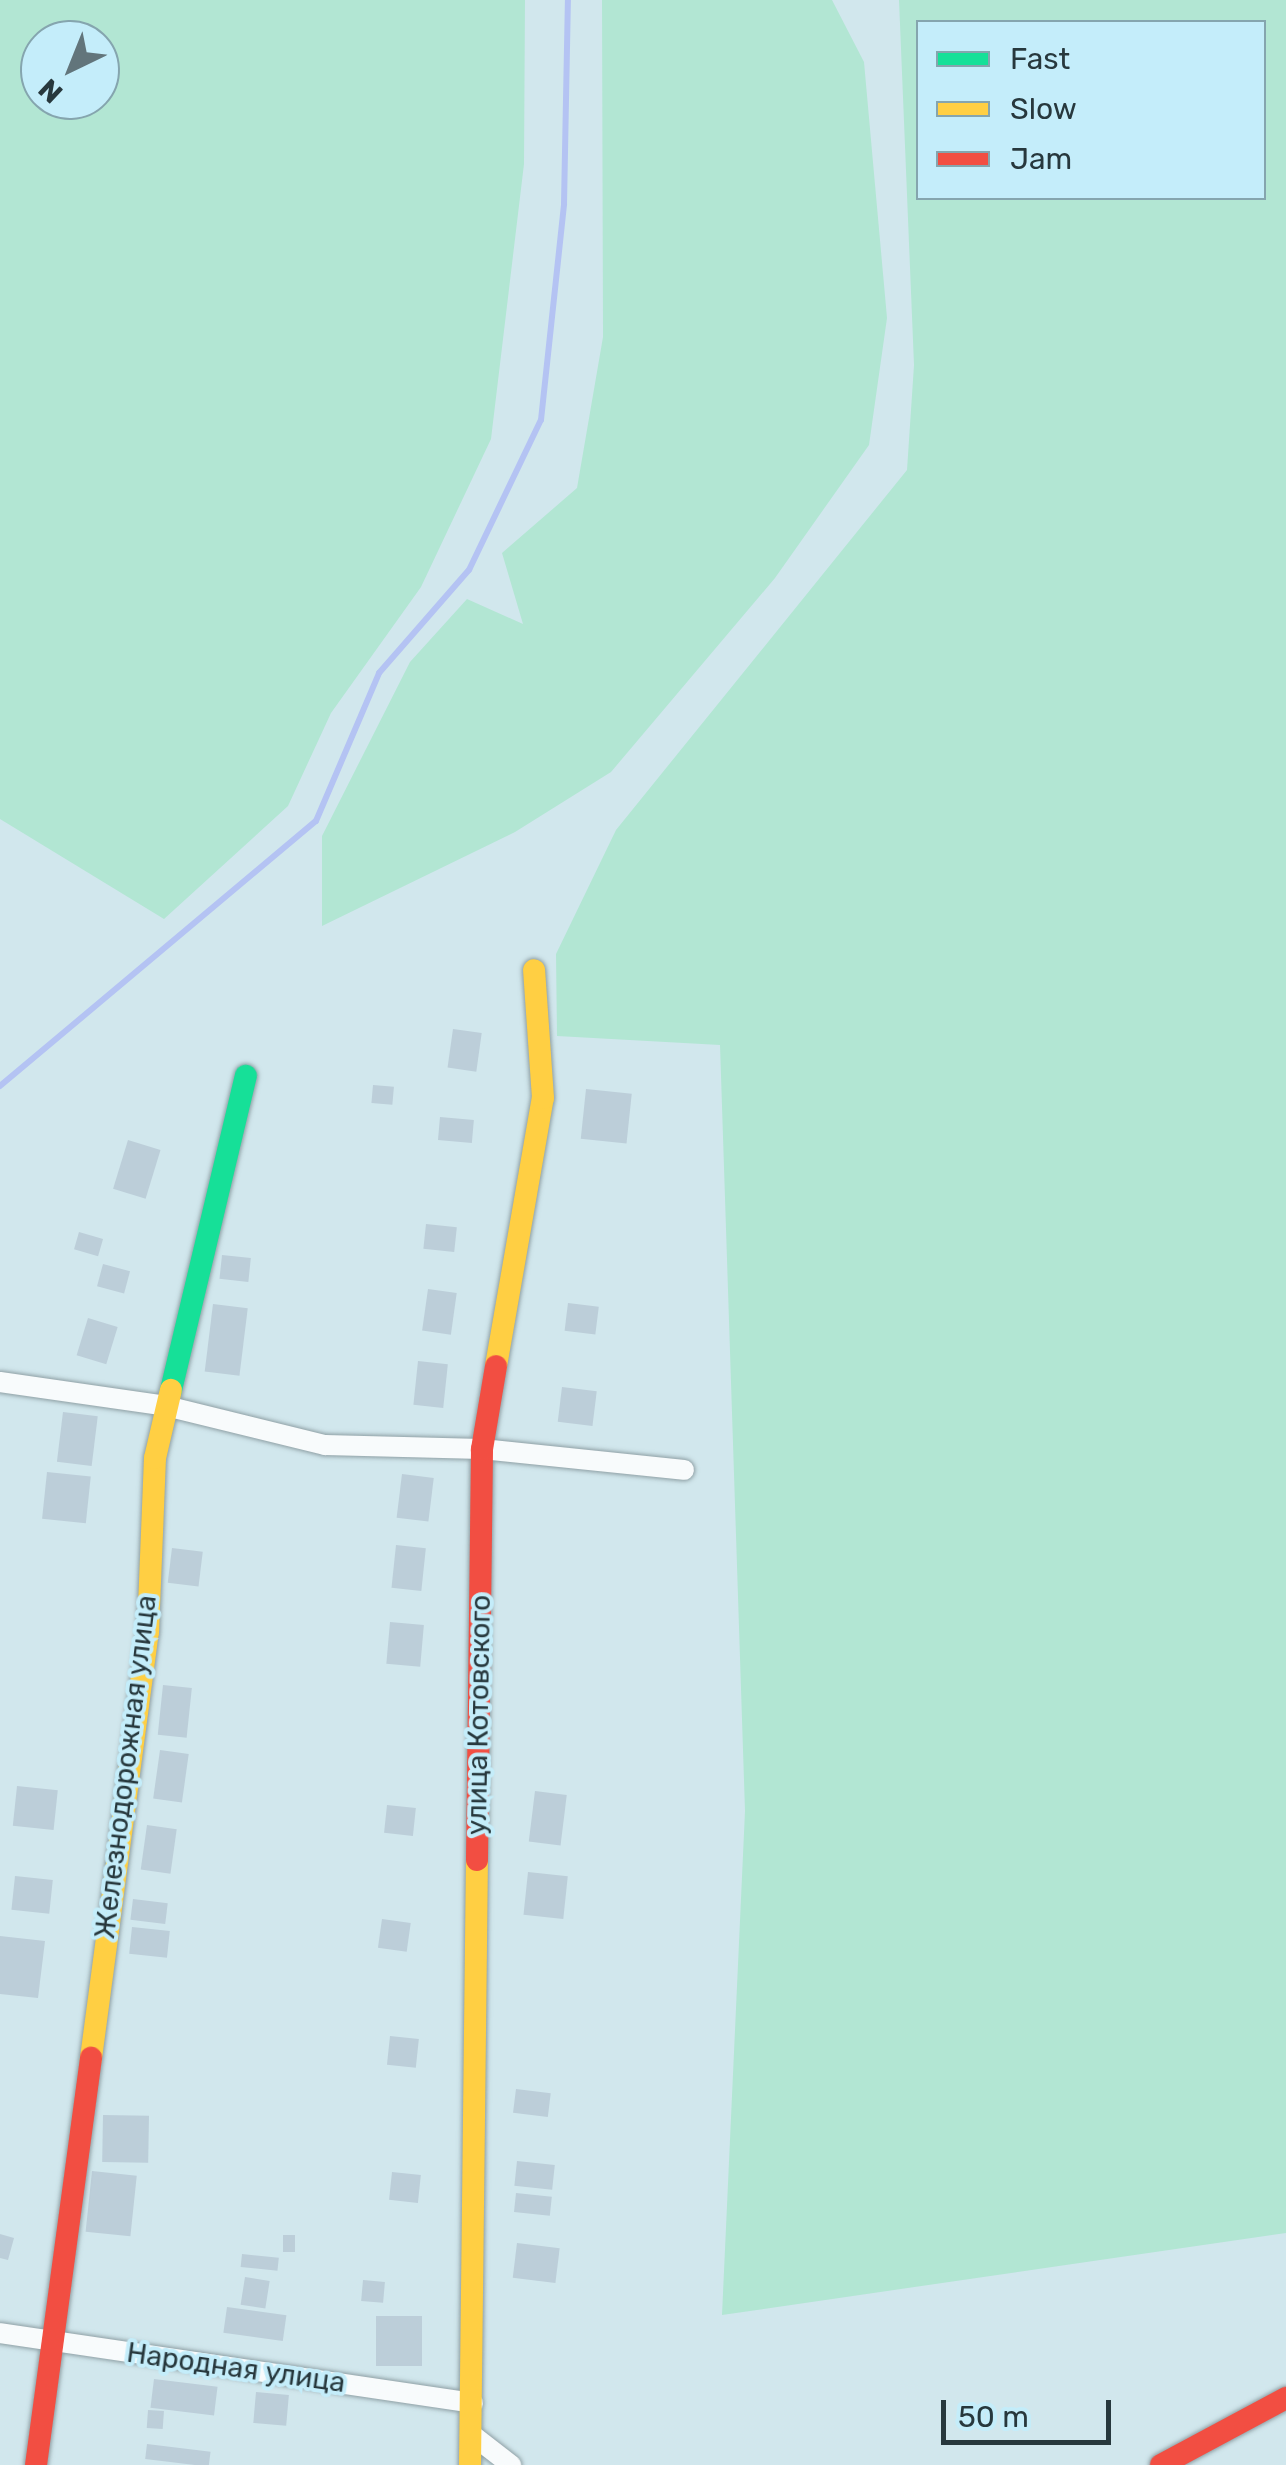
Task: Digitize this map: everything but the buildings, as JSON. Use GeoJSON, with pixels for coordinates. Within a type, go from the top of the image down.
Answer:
{"type":"FeatureCollection","features":[{"type":"Feature","properties":{"kind":"street","name":"улица Котовского"},"geometry":{"type":"LineString","coordinates":[[470,2465],[482,1449],[543,1098],[534,970]]}},
{"type":"Feature","properties":{"kind":"street","name":"Железнодорожная улица"},"geometry":{"type":"LineString","coordinates":[[36,2465],[47,2340],[148,1632],[166,1406],[246,1076]]}},
{"type":"Feature","properties":{"kind":"street"},"geometry":{"type":"LineString","coordinates":[[0,1382],[166,1406],[325,1446],[482,1449],[684,1470]]}},
{"type":"Feature","properties":{"kind":"street","name":"Народная улица"},"geometry":{"type":"LineString","coordinates":[[0,2333],[473,2402]]}},
{"type":"Feature","properties":{"kind":"street"},"geometry":{"type":"LineString","coordinates":[[1161,2465],[1286,2398]]}},
{"type":"Feature","properties":{"kind":"street"},"geometry":{"type":"LineString","coordinates":[[472,2434],[511,2465]]}},
{"type":"Feature","properties":{"kind":"green space"},"geometry":{"type":"Polygon","coordinates":[[[0,0],[525,0],[524,164],[491,439],[421,587],[331,713],[288,806],[164,919],[0,819],[0,0]]]}},
{"type":"Feature","properties":{"kind":"green space"},"geometry":{"type":"Polygon","coordinates":[[[602,0],[832,0],[864,62],[887,318],[869,445],[775,578],[611,772],[515,832],[322,926],[322,836],[410,662],[467,599],[523,624],[502,553],[577,488],[603,337],[602,0]]]}},
{"type":"Feature","properties":{"kind":"green space"},"geometry":{"type":"Polygon","coordinates":[[[899,0],[1286,0],[1286,2233],[722,2315],[745,1811],[720,1045],[557,1036],[556,954],[616,830],[907,470],[914,365],[899,0]]]}},
{"type":"Feature","properties":{"kind":"waterway"},"geometry":{"type":"LineString","coordinates":[[0,1086],[316,821],[379,673],[469,570],[541,420],[564,204],[568,0]]}},
{"type":"Feature","properties":{"kind":"traffic: fast"},"geometry":{"type":"LineString","coordinates":[[171,1390],[246,1076]]}},
{"type":"Feature","properties":{"kind":"traffic: slow"},"geometry":{"type":"LineString","coordinates":[[496,1366],[543,1098],[534,970]]}},
{"type":"Feature","properties":{"kind":"traffic: slow"},"geometry":{"type":"LineString","coordinates":[[91,2058],[148,1632],[155,1458],[171,1390]]}},
{"type":"Feature","properties":{"kind":"traffic: slow"},"geometry":{"type":"LineString","coordinates":[[470,2465],[477,1860]]}},
{"type":"Feature","properties":{"kind":"traffic: jam"},"geometry":{"type":"LineString","coordinates":[[477,1860],[482,1449],[496,1366]]}},
{"type":"Feature","properties":{"kind":"traffic: jam"},"geometry":{"type":"LineString","coordinates":[[36,2465],[91,2058]]}},
{"type":"Feature","properties":{"kind":"traffic: jam"},"geometry":{"type":"LineString","coordinates":[[1161,2465],[1286,2398]]}}]}
